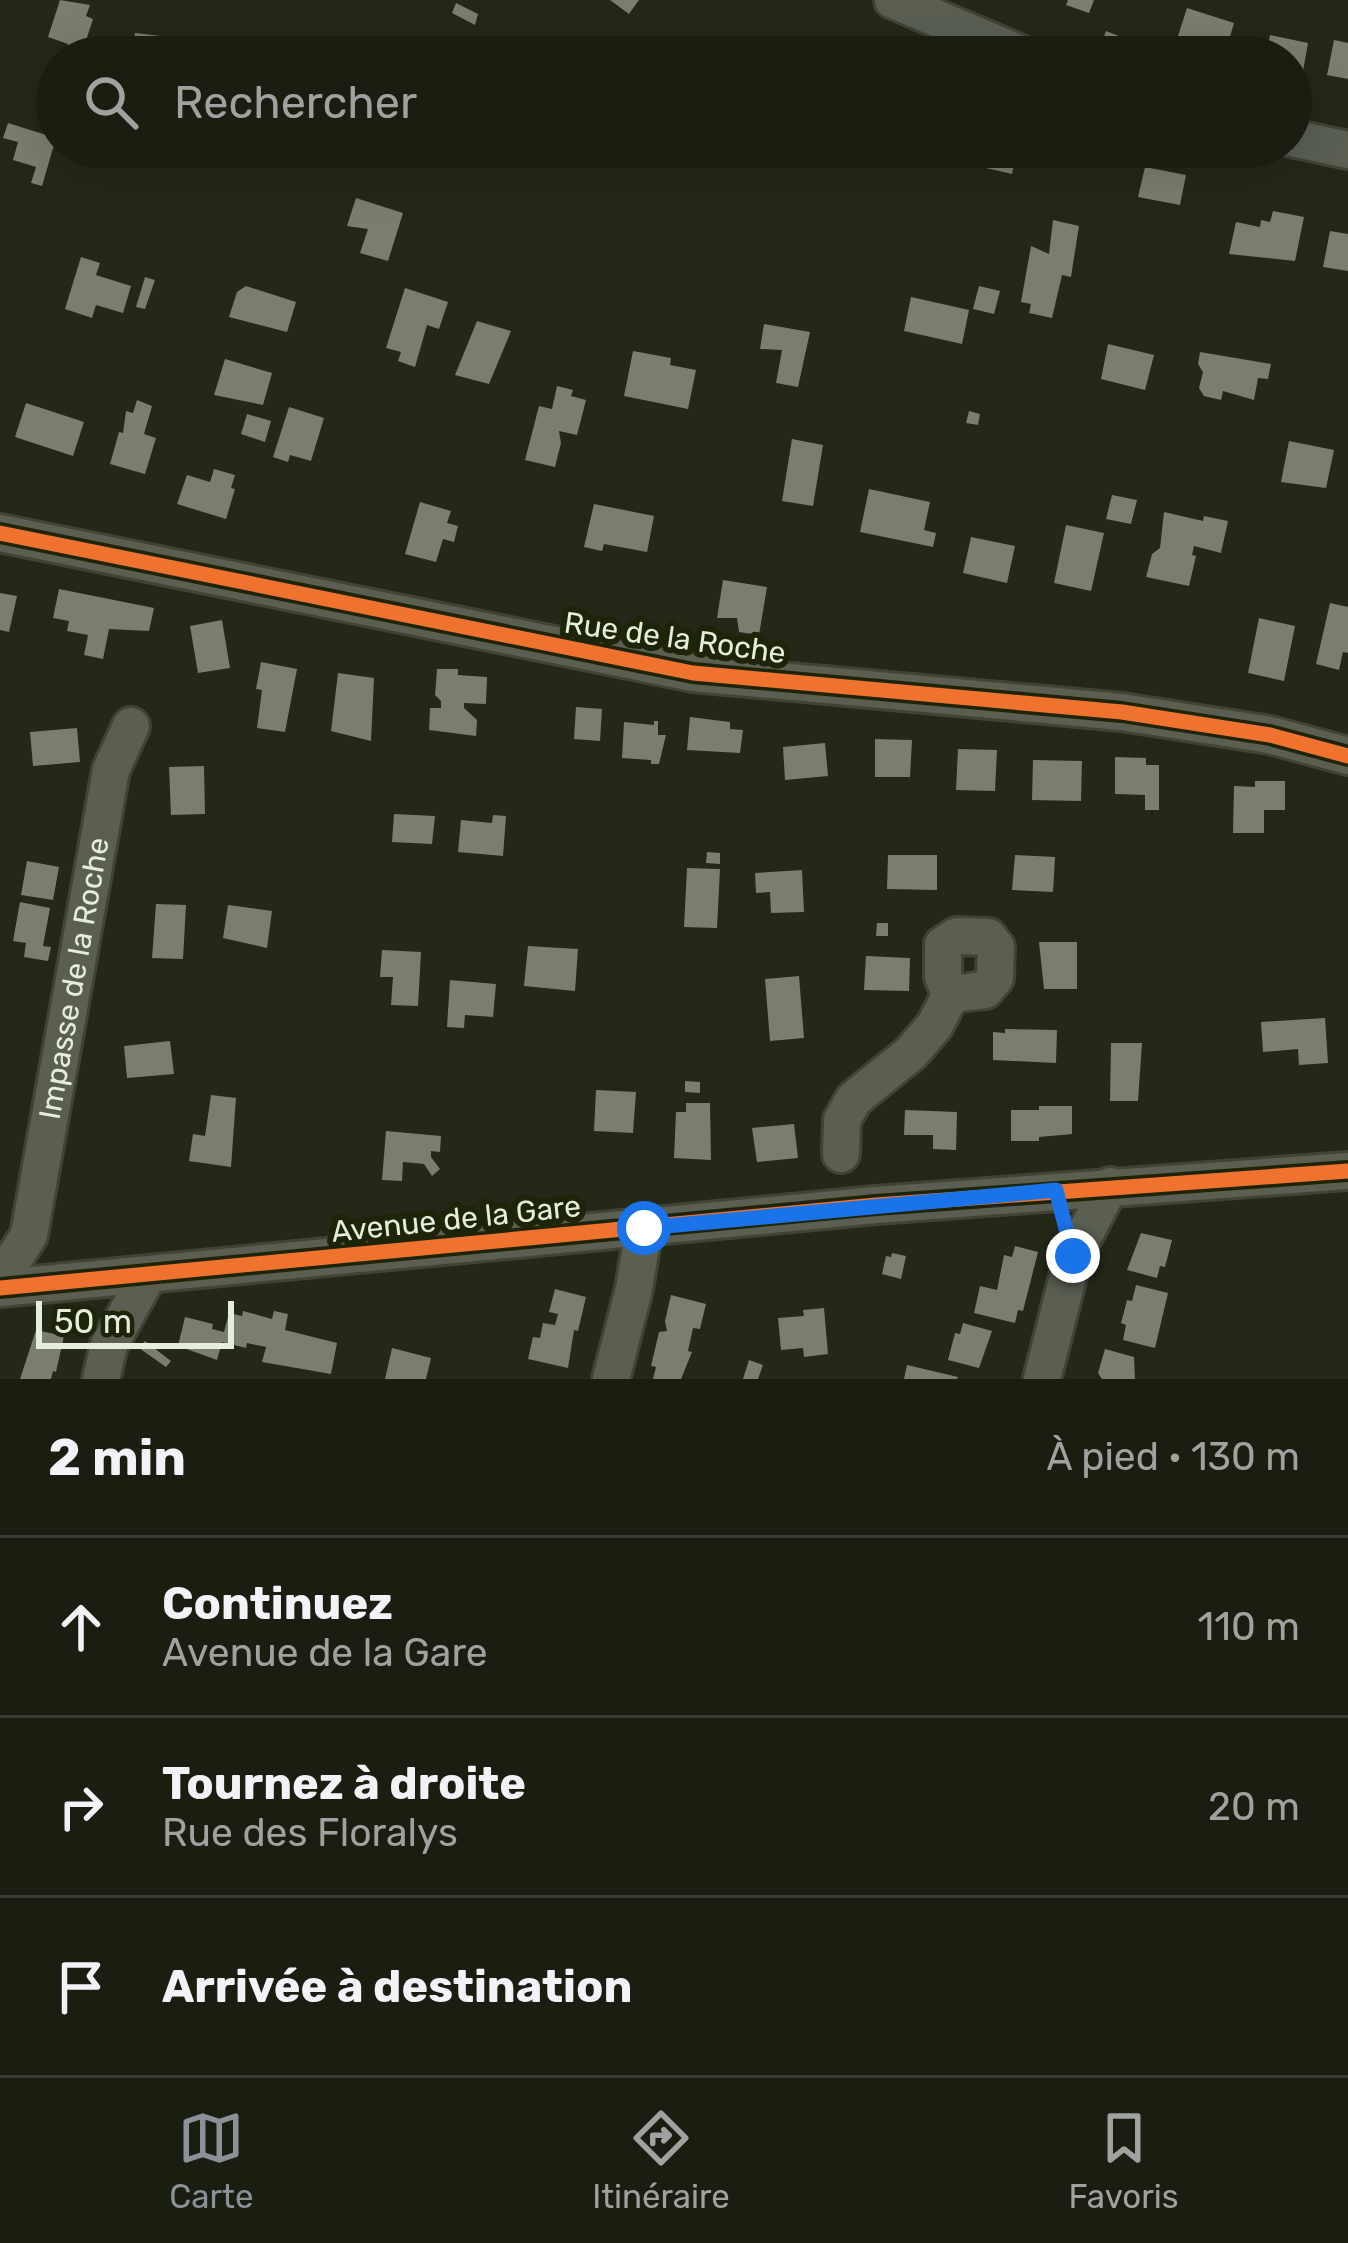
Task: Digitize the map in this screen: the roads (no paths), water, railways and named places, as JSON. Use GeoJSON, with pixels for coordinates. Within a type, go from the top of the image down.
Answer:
{"type":"FeatureCollection","features":[{"type":"Feature","properties":{"kind":"street"},"geometry":{"type":"LineString","coordinates":[[892,0],[978,36]]}},
{"type":"Feature","properties":{"kind":"street"},"geometry":{"type":"LineString","coordinates":[[1312,142],[1348,150]]}},
{"type":"Feature","properties":{"kind":"street","name":"Rue de la Roche"},"geometry":{"type":"LineString","coordinates":[[0,533],[693,674],[1122,712],[1270,735],[1348,756]]}},
{"type":"Feature","properties":{"kind":"street","name":"Impasse de la Roche"},"geometry":{"type":"LineString","coordinates":[[0,1285],[29,1235],[111,770],[131,726]]}},
{"type":"Feature","properties":{"kind":"street"},"geometry":{"type":"LineString","coordinates":[[841,1154],[842,1120],[854,1099],[910,1053],[935,1025],[951,994]]}},
{"type":"Feature","properties":{"kind":"street","name":"Avenue de la Gare"},"geometry":{"type":"LineString","coordinates":[[0,1285],[76,1283],[1056,1190],[1348,1171]]}},
{"type":"Feature","properties":{"kind":"street"},"geometry":{"type":"LineString","coordinates":[[1042,1379],[1073,1256],[1110,1186]]}},
{"type":"Feature","properties":{"kind":"street"},"geometry":{"type":"LineString","coordinates":[[1056,1190],[1073,1256]]}},
{"type":"Feature","properties":{"kind":"street"},"geometry":{"type":"LineString","coordinates":[[611,1379],[644,1228]]}},
{"type":"Feature","properties":{"kind":"street"},"geometry":{"type":"LineString","coordinates":[[601,1232],[634,1289]]}},
{"type":"Feature","properties":{"kind":"street"},"geometry":{"type":"LineString","coordinates":[[29,1235],[76,1283],[105,1362]]}},
{"type":"Feature","properties":{"kind":"street"},"geometry":{"type":"LineString","coordinates":[[105,1362],[147,1276]]}}]}
